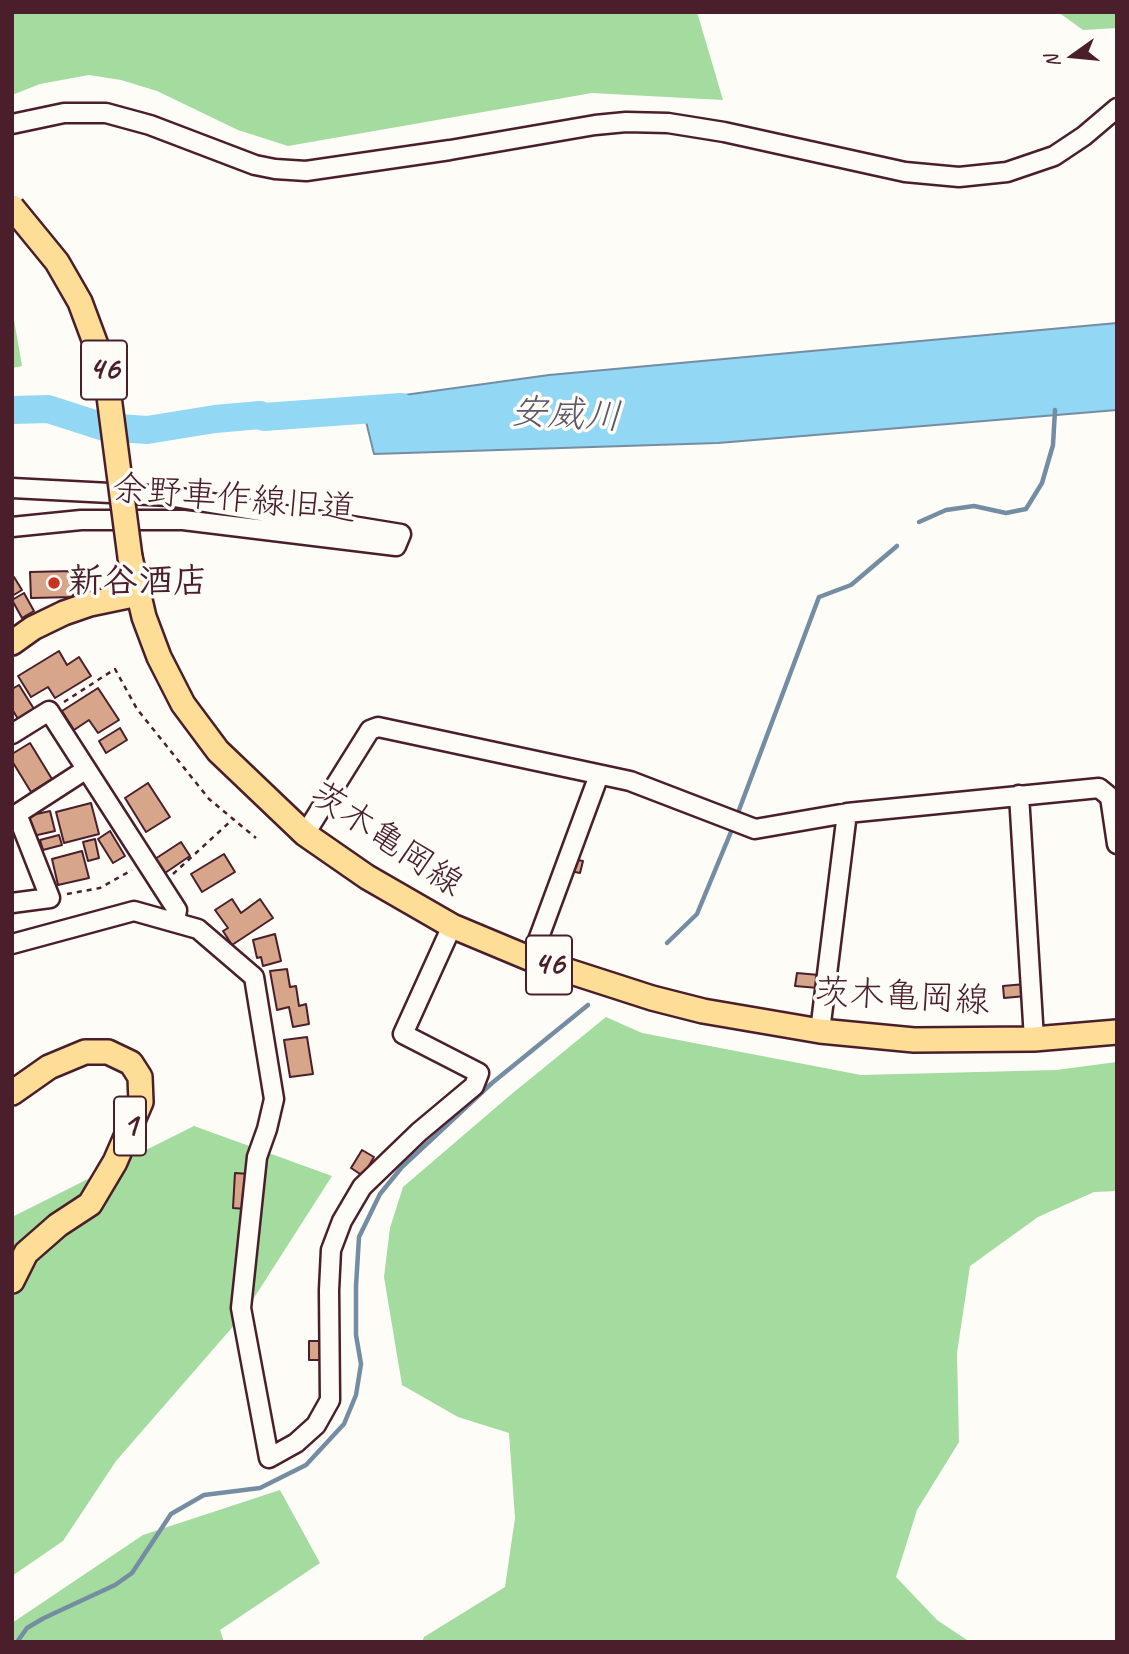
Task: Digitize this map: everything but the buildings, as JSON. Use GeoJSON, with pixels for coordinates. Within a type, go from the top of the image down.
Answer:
{"type":"FeatureCollection","features":[{"type":"Feature","properties":{"kind":"main road","name":"茨木亀岡線"},"geometry":{"type":"LineString","coordinates":[[12,206],[44,243],[63,272],[79,302],[96,345],[108,389],[130,557],[138,594],[159,657],[183,704],[218,751],[305,834],[367,877],[452,926],[531,959],[601,983],[690,1008],[820,1031],[915,1040],[1034,1039],[1117,1032]]}},
{"type":"Feature","properties":{"kind":"main road"},"geometry":{"type":"LineString","coordinates":[[12,643],[33,628],[64,612],[138,594]]}},
{"type":"Feature","properties":{"kind":"main road","name":"1"},"geometry":{"type":"LineString","coordinates":[[12,1093],[50,1068],[85,1052],[108,1052],[131,1063],[140,1077],[141,1102],[115,1163],[90,1204],[58,1225],[26,1253],[12,1281]]}},
{"type":"Feature","properties":{"kind":"street"},"geometry":{"type":"LineString","coordinates":[[12,124],[64,113],[106,113],[150,125],[255,165],[275,169],[317,170],[626,122],[681,124],[905,172],[960,177],[1007,172],[1054,156],[1084,136],[1117,108]]}},
{"type":"Feature","properties":{"kind":"street","name":"余野車作線旧道"},"geometry":{"type":"LineString","coordinates":[[12,488],[169,496],[401,534],[396,546],[184,520],[81,520],[12,527]]}},
{"type":"Feature","properties":{"kind":"street"},"geometry":{"type":"LineString","coordinates":[[12,734],[49,711],[177,910],[175,922]]}},
{"type":"Feature","properties":{"kind":"street"},"geometry":{"type":"LineString","coordinates":[[305,834],[370,730],[378,727],[630,781],[714,811],[755,829],[846,814],[1099,788],[1110,797],[1117,844]]}},
{"type":"Feature","properties":{"kind":"street"},"geometry":{"type":"LineString","coordinates":[[12,903],[50,898],[17,814],[85,770]]}},
{"type":"Feature","properties":{"kind":"street"},"geometry":{"type":"LineString","coordinates":[[531,959],[599,775]]}},
{"type":"Feature","properties":{"kind":"street"},"geometry":{"type":"LineString","coordinates":[[1018,796],[1034,1039]]}},
{"type":"Feature","properties":{"kind":"street"},"geometry":{"type":"LineString","coordinates":[[820,1031],[846,814]]}},
{"type":"Feature","properties":{"kind":"street"},"geometry":{"type":"LineString","coordinates":[[12,944],[134,911],[198,929],[254,977],[274,1100],[257,1157],[241,1308],[269,1458],[296,1443],[316,1425],[330,1401],[331,1250],[342,1221],[362,1187],[419,1132],[474,1086],[479,1073],[403,1034],[452,926]]}},
{"type":"Feature","properties":{"kind":"path"},"geometry":{"type":"LineString","coordinates":[[49,711],[115,668],[145,719],[209,799],[256,838]]}},
{"type":"Feature","properties":{"kind":"path"},"geometry":{"type":"LineString","coordinates":[[161,885],[233,819]]}},
{"type":"Feature","properties":{"kind":"path"},"geometry":{"type":"LineString","coordinates":[[50,898],[100,888],[146,863]]}},
{"type":"Feature","properties":{"kind":"green space"},"geometry":{"type":"Polygon","coordinates":[[[12,12],[697,12],[723,100],[592,93],[288,146],[238,130],[157,91],[121,80],[89,75],[40,84],[12,95],[12,12]]]}},
{"type":"Feature","properties":{"kind":"green space"},"geometry":{"type":"Polygon","coordinates":[[[1058,12],[1117,12],[1117,28],[1083,30],[1058,12]]]}},
{"type":"Feature","properties":{"kind":"green space"},"geometry":{"type":"Polygon","coordinates":[[[12,308],[22,366],[12,368],[12,308]]]}},
{"type":"Feature","properties":{"kind":"green space"},"geometry":{"type":"Polygon","coordinates":[[[606,1017],[642,1033],[861,1075],[1056,1070],[1117,1062],[1117,1191],[1094,1192],[1038,1217],[970,1266],[957,1353],[959,1442],[917,1510],[896,1577],[937,1620],[970,1642],[422,1642],[424,1637],[505,1587],[515,1518],[509,1433],[458,1417],[402,1385],[384,1277],[390,1228],[403,1187],[606,1017]]]}},
{"type":"Feature","properties":{"kind":"green space"},"geometry":{"type":"Polygon","coordinates":[[[194,1126],[332,1176],[243,1315],[116,1461],[63,1541],[12,1576],[12,1217],[194,1126]]]}},
{"type":"Feature","properties":{"kind":"green space"},"geometry":{"type":"Polygon","coordinates":[[[280,1490],[320,1563],[220,1630],[224,1642],[12,1642],[12,1623],[143,1535],[280,1490]]]}},
{"type":"Feature","properties":{"kind":"water"},"geometry":{"type":"Polygon","coordinates":[[[1117,323],[1117,410],[718,443],[374,454],[361,401],[549,375],[1117,323]]]}},
{"type":"Feature","properties":{"kind":"waterway","name":"安威川"},"geometry":{"type":"LineString","coordinates":[[12,410],[48,409],[104,427],[147,430],[215,419],[401,407]]}},
{"type":"Feature","properties":{"kind":"waterway"},"geometry":{"type":"LineString","coordinates":[[919,522],[946,510],[974,506],[1006,513],[1026,509],[1042,483],[1053,445],[1055,410]]}},
{"type":"Feature","properties":{"kind":"waterway"},"geometry":{"type":"LineString","coordinates":[[736,818],[819,597],[851,585],[897,546]]}},
{"type":"Feature","properties":{"kind":"waterway"},"geometry":{"type":"LineString","coordinates":[[667,943],[697,914],[733,827]]}},
{"type":"Feature","properties":{"kind":"waterway"},"geometry":{"type":"LineString","coordinates":[[17,1642],[27,1628],[115,1585],[132,1573],[171,1514],[204,1495],[260,1488],[306,1465],[344,1424],[356,1395],[361,1364],[356,1335],[359,1237],[380,1194],[402,1167],[492,1083],[588,1005]]}},
{"type":"Feature","properties":{"kind":"place","name":"新谷酒店"},"geometry":{"type":"Point","coordinates":[54,583]}}]}
